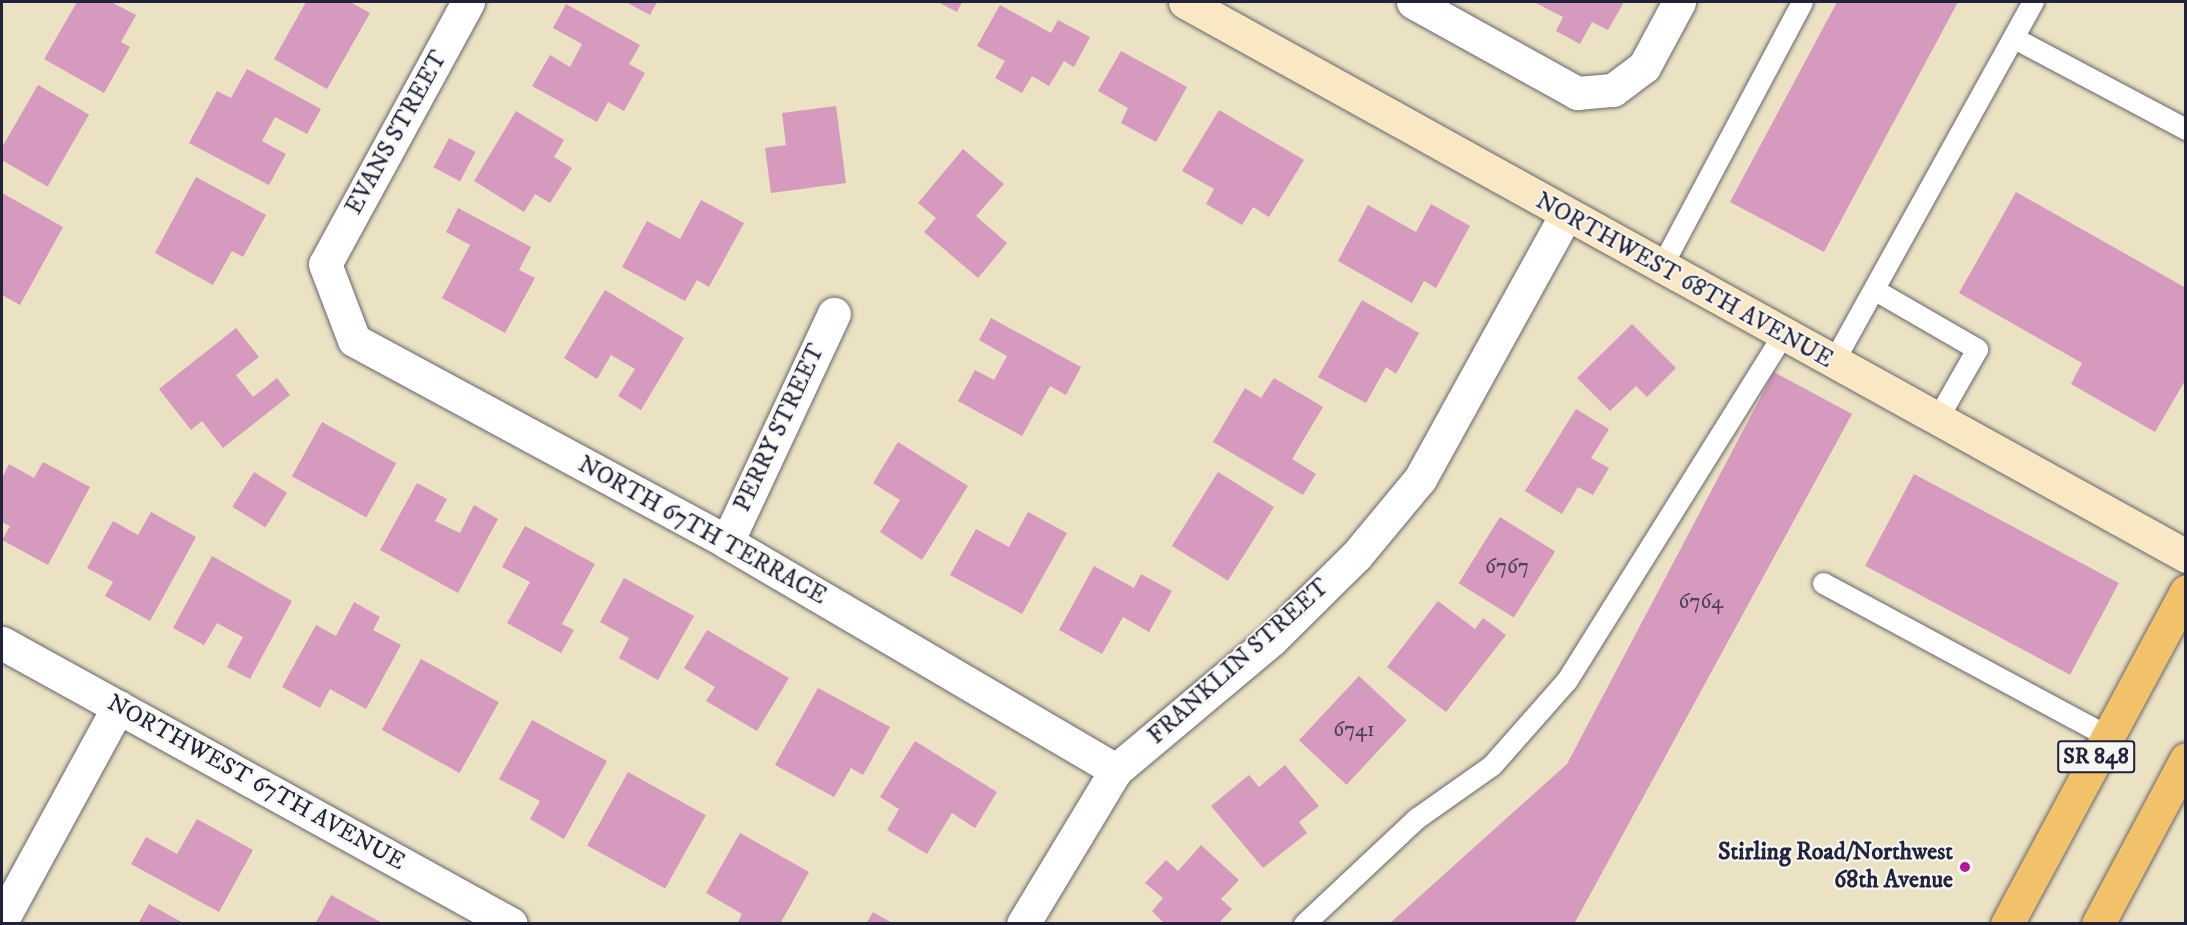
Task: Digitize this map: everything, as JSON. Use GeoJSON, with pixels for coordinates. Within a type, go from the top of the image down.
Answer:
{"type":"FeatureCollection","features":[{"type":"Feature","properties":{"kind":"main road","name":"SR 848"},"geometry":{"type":"LineString","coordinates":[[2007,924],[2186,591]]}},
{"type":"Feature","properties":{"kind":"main road"},"geometry":{"type":"LineString","coordinates":[[2097,924],[2186,759]]}},
{"type":"Feature","properties":{"kind":"street","name":"EVANS STREET"},"geometry":{"type":"LineString","coordinates":[[325,264],[468,2]]}},
{"type":"Feature","properties":{"kind":"street","name":"NORTHWEST 68TH AVENUE"},"geometry":{"type":"LineString","coordinates":[[1185,2],[1781,337],[2186,556]]}},
{"type":"Feature","properties":{"kind":"street"},"geometry":{"type":"LineString","coordinates":[[1413,2],[1577,93],[1613,90],[1644,67],[1679,2]]}},
{"type":"Feature","properties":{"kind":"street","name":"FRANKLIN STREET"},"geometry":{"type":"LineString","coordinates":[[1023,924],[1116,770],[1271,640],[1356,556],[1420,479],[1565,216]]}},
{"type":"Feature","properties":{"kind":"street","name":"NORTH 67TH TERRACE"},"geometry":{"type":"LineString","coordinates":[[325,264],[354,340],[727,542],[1116,770]]}},
{"type":"Feature","properties":{"kind":"street","name":"PERRY STREET"},"geometry":{"type":"LineString","coordinates":[[727,542],[834,314]]}},
{"type":"Feature","properties":{"kind":"street","name":"NORTHWEST 67TH AVENUE"},"geometry":{"type":"LineString","coordinates":[[2,643],[509,923]]}},
{"type":"Feature","properties":{"kind":"street"},"geometry":{"type":"LineString","coordinates":[[2,920],[118,707]]}},
{"type":"Feature","properties":{"kind":"lane"},"geometry":{"type":"LineString","coordinates":[[1660,269],[1802,2]]}},
{"type":"Feature","properties":{"kind":"lane"},"geometry":{"type":"LineString","coordinates":[[1832,364],[2033,2]]}},
{"type":"Feature","properties":{"kind":"lane"},"geometry":{"type":"LineString","coordinates":[[2014,38],[2186,129]]}},
{"type":"Feature","properties":{"kind":"lane"},"geometry":{"type":"LineString","coordinates":[[1875,290],[1977,349],[1936,421]]}},
{"type":"Feature","properties":{"kind":"lane"},"geometry":{"type":"LineString","coordinates":[[1304,924],[1417,818],[1492,765],[1567,680],[1781,337]]}},
{"type":"Feature","properties":{"kind":"lane"},"geometry":{"type":"LineString","coordinates":[[1823,583],[2107,736]]}},
{"type":"Feature","properties":{"kind":"building"},"geometry":{"type":"Polygon","coordinates":[[[77,2],[111,2],[136,15],[121,42],[130,47],[104,93],[44,59],[77,2]]]}},
{"type":"Feature","properties":{"kind":"building"},"geometry":{"type":"Polygon","coordinates":[[[306,2],[350,2],[370,13],[327,89],[274,59],[306,2]]]}},
{"type":"Feature","properties":{"kind":"building"},"geometry":{"type":"Polygon","coordinates":[[[626,2],[657,2],[650,15],[626,2]]]}},
{"type":"Feature","properties":{"kind":"building"},"geometry":{"type":"Polygon","coordinates":[[[938,2],[962,2],[957,12],[938,2]]]}},
{"type":"Feature","properties":{"kind":"building"},"geometry":{"type":"Polygon","coordinates":[[[1534,2],[1624,2],[1608,30],[1592,22],[1580,44],[1556,31],[1563,17],[1534,2]]]}},
{"type":"Feature","properties":{"kind":"building"},"geometry":{"type":"Polygon","coordinates":[[[1837,2],[1958,2],[1824,252],[1730,202],[1837,2]]]}},
{"type":"Feature","properties":{"kind":"building"},"geometry":{"type":"Polygon","coordinates":[[[566,4],[640,45],[629,64],[645,73],[624,111],[608,102],[597,122],[532,86],[550,55],[570,67],[582,44],[553,28],[566,4]]]}},
{"type":"Feature","properties":{"kind":"building"},"geometry":{"type":"Polygon","coordinates":[[[1000,5],[1051,33],[1058,20],[1090,37],[1074,67],[1064,61],[1049,86],[1032,76],[1022,93],[995,78],[1005,61],[977,46],[1000,5]]]}},
{"type":"Feature","properties":{"kind":"building"},"geometry":{"type":"Polygon","coordinates":[[[1121,51],[1187,87],[1156,142],[1121,123],[1128,108],[1098,91],[1121,51]]]}},
{"type":"Feature","properties":{"kind":"building"},"geometry":{"type":"Polygon","coordinates":[[[247,69],[321,109],[307,134],[275,117],[262,141],[286,154],[269,185],[189,143],[217,91],[231,98],[247,69]]]}},
{"type":"Feature","properties":{"kind":"building"},"geometry":{"type":"Polygon","coordinates":[[[38,85],[89,114],[48,186],[2,160],[2,147],[38,85]]]}},
{"type":"Feature","properties":{"kind":"building"},"geometry":{"type":"Polygon","coordinates":[[[836,106],[846,183],[771,193],[765,148],[786,145],[782,113],[836,106]]]}},
{"type":"Feature","properties":{"kind":"building"},"geometry":{"type":"Polygon","coordinates":[[[1219,110],[1304,160],[1269,217],[1253,207],[1242,225],[1206,204],[1214,189],[1182,171],[1219,110]]]}},
{"type":"Feature","properties":{"kind":"building"},"geometry":{"type":"Polygon","coordinates":[[[516,111],[564,140],[554,157],[572,168],[550,203],[535,194],[524,212],[474,181],[516,111]]]}},
{"type":"Feature","properties":{"kind":"building"},"geometry":{"type":"Polygon","coordinates":[[[449,138],[475,152],[460,181],[434,167],[449,138]]]}},
{"type":"Feature","properties":{"kind":"building"},"geometry":{"type":"Polygon","coordinates":[[[963,149],[1004,184],[976,216],[1007,243],[978,278],[924,232],[936,218],[918,203],[963,149]]]}},
{"type":"Feature","properties":{"kind":"building"},"geometry":{"type":"Polygon","coordinates":[[[196,177],[266,215],[243,257],[232,251],[213,285],[155,253],[196,177]]]}},
{"type":"Feature","properties":{"kind":"building"},"geometry":{"type":"Polygon","coordinates":[[[2016,192],[2186,288],[2186,379],[2155,432],[2071,384],[2082,363],[1959,293],[2016,192]]]}},
{"type":"Feature","properties":{"kind":"building"},"geometry":{"type":"Polygon","coordinates":[[[2,193],[63,227],[20,305],[2,295],[2,193]]]}},
{"type":"Feature","properties":{"kind":"building"},"geometry":{"type":"Polygon","coordinates":[[[701,200],[744,223],[709,287],[697,280],[685,301],[622,267],[647,221],[680,239],[701,200]]]}},
{"type":"Feature","properties":{"kind":"building"},"geometry":{"type":"Polygon","coordinates":[[[1431,204],[1470,226],[1436,288],[1424,281],[1412,303],[1338,261],[1368,205],[1416,232],[1431,204]]]}},
{"type":"Feature","properties":{"kind":"building"},"geometry":{"type":"Polygon","coordinates":[[[458,208],[531,247],[519,270],[535,278],[505,333],[442,298],[470,245],[446,232],[458,208]]]}},
{"type":"Feature","properties":{"kind":"building"},"geometry":{"type":"Polygon","coordinates":[[[605,290],[684,338],[641,410],[618,396],[635,369],[611,355],[597,379],[564,358],[605,290]]]}},
{"type":"Feature","properties":{"kind":"building"},"geometry":{"type":"Polygon","coordinates":[[[1362,300],[1419,333],[1396,374],[1386,367],[1366,403],[1318,377],[1362,300]]]}},
{"type":"Feature","properties":{"kind":"building"},"geometry":{"type":"Polygon","coordinates":[[[991,318],[1081,367],[1066,395],[1050,386],[1022,436],[958,401],[975,370],[994,380],[1007,356],[979,340],[991,318]]]}},
{"type":"Feature","properties":{"kind":"building"},"geometry":{"type":"Polygon","coordinates":[[[1632,324],[1676,368],[1647,397],[1636,386],[1610,411],[1577,378],[1632,324]]]}},
{"type":"Feature","properties":{"kind":"building"},"geometry":{"type":"Polygon","coordinates":[[[236,328],[259,357],[236,375],[253,397],[277,378],[290,395],[223,448],[202,421],[191,430],[159,389],[236,328]]]}},
{"type":"Feature","properties":{"kind":"building"},"geometry":{"type":"Polygon","coordinates":[[[1774,372],[1852,414],[1574,924],[1389,924],[1567,764],[1774,372]]]}},
{"type":"Feature","properties":{"kind":"building"},"geometry":{"type":"Polygon","coordinates":[[[1274,378],[1323,407],[1292,459],[1316,474],[1303,495],[1213,442],[1245,388],[1261,398],[1274,378]]]}},
{"type":"Feature","properties":{"kind":"building"},"geometry":{"type":"Polygon","coordinates":[[[1576,409],[1609,429],[1591,458],[1609,468],[1593,495],[1578,487],[1562,514],[1525,491],[1576,409]]]}},
{"type":"Feature","properties":{"kind":"building"},"geometry":{"type":"Polygon","coordinates":[[[322,422],[396,463],[366,517],[292,476],[322,422]]]}},
{"type":"Feature","properties":{"kind":"building"},"geometry":{"type":"Polygon","coordinates":[[[898,442],[968,486],[922,560],[880,532],[900,500],[873,483],[898,442]]]}},
{"type":"Feature","properties":{"kind":"building"},"geometry":{"type":"Polygon","coordinates":[[[43,462],[90,487],[48,565],[2,540],[10,526],[2,522],[2,478],[9,464],[34,478],[43,462]]]}},
{"type":"Feature","properties":{"kind":"building"},"geometry":{"type":"Polygon","coordinates":[[[254,472],[287,493],[265,527],[232,507],[254,472]]]}},
{"type":"Feature","properties":{"kind":"building"},"geometry":{"type":"Polygon","coordinates":[[[1218,472],[1274,507],[1228,581],[1172,546],[1218,472]]]}},
{"type":"Feature","properties":{"kind":"building"},"geometry":{"type":"Polygon","coordinates":[[[1914,474],[2119,583],[2070,675],[1865,566],[1914,474]]]}},
{"type":"Feature","properties":{"kind":"building"},"geometry":{"type":"Polygon","coordinates":[[[417,483],[447,499],[435,521],[460,533],[474,505],[498,519],[458,593],[380,550],[417,483]]]}},
{"type":"Feature","properties":{"kind":"building"},"geometry":{"type":"Polygon","coordinates":[[[151,512],[196,537],[150,621],[105,596],[113,582],[87,568],[113,521],[138,535],[151,512]]]}},
{"type":"Feature","properties":{"kind":"building"},"geometry":{"type":"Polygon","coordinates":[[[1028,512],[1067,533],[1022,614],[950,575],[976,529],[1009,547],[1028,512]]]}},
{"type":"Feature","properties":{"kind":"building"},"geometry":{"type":"Polygon","coordinates":[[[1500,517],[1555,551],[1514,618],[1459,583],[1500,517]]]}},
{"type":"Feature","properties":{"kind":"building"},"geometry":{"type":"Polygon","coordinates":[[[525,526],[595,564],[562,624],[574,630],[561,653],[507,623],[530,582],[502,567],[525,526]]]}},
{"type":"Feature","properties":{"kind":"building"},"geometry":{"type":"Polygon","coordinates":[[[212,556],[292,601],[250,679],[227,667],[243,637],[217,623],[204,645],[173,628],[212,556]]]}},
{"type":"Feature","properties":{"kind":"building"},"geometry":{"type":"Polygon","coordinates":[[[1094,566],[1134,588],[1141,574],[1172,591],[1149,632],[1123,617],[1102,654],[1059,630],[1094,566]]]}},
{"type":"Feature","properties":{"kind":"building"},"geometry":{"type":"Polygon","coordinates":[[[624,578],[694,616],[658,680],[619,658],[629,638],[600,622],[624,578]]]}},
{"type":"Feature","properties":{"kind":"building"},"geometry":{"type":"Polygon","coordinates":[[[1438,601],[1475,629],[1483,618],[1506,635],[1446,712],[1387,667],[1438,601]]]}},
{"type":"Feature","properties":{"kind":"building"},"geometry":{"type":"Polygon","coordinates":[[[354,602],[380,617],[373,630],[401,645],[366,709],[330,689],[320,708],[282,687],[316,625],[336,636],[354,602]]]}},
{"type":"Feature","properties":{"kind":"building"},"geometry":{"type":"Polygon","coordinates":[[[707,630],[789,678],[757,731],[706,701],[715,687],[684,668],[707,630]]]}},
{"type":"Feature","properties":{"kind":"building"},"geometry":{"type":"Polygon","coordinates":[[[421,659],[499,702],[460,773],[382,730],[421,659]]]}},
{"type":"Feature","properties":{"kind":"building"},"geometry":{"type":"Polygon","coordinates":[[[1359,676],[1407,720],[1347,785],[1299,740],[1359,676]]]}},
{"type":"Feature","properties":{"kind":"building"},"geometry":{"type":"Polygon","coordinates":[[[818,688],[890,727],[863,775],[851,768],[834,797],[775,765],[818,688]]]}},
{"type":"Feature","properties":{"kind":"building"},"geometry":{"type":"Polygon","coordinates":[[[532,720],[607,761],[564,839],[530,819],[540,801],[499,779],[532,720]]]}},
{"type":"Feature","properties":{"kind":"building"},"geometry":{"type":"Polygon","coordinates":[[[915,741],[997,792],[975,828],[952,813],[927,854],[887,830],[899,809],[880,797],[915,741]]]}},
{"type":"Feature","properties":{"kind":"building"},"geometry":{"type":"Polygon","coordinates":[[[1285,765],[1319,806],[1299,822],[1307,833],[1263,868],[1211,806],[1249,775],[1259,787],[1285,765]]]}},
{"type":"Feature","properties":{"kind":"building"},"geometry":{"type":"Polygon","coordinates":[[[628,772],[706,815],[665,889],[587,845],[628,772]]]}},
{"type":"Feature","properties":{"kind":"building"},"geometry":{"type":"Polygon","coordinates":[[[197,819],[253,850],[219,912],[131,864],[146,837],[177,854],[197,819]]]}},
{"type":"Feature","properties":{"kind":"building"},"geometry":{"type":"Polygon","coordinates":[[[740,833],[809,872],[780,924],[737,924],[742,914],[706,893],[740,833]]]}},
{"type":"Feature","properties":{"kind":"building"},"geometry":{"type":"Polygon","coordinates":[[[1201,845],[1239,880],[1221,899],[1232,909],[1218,924],[1165,924],[1152,911],[1163,898],[1145,883],[1166,860],[1178,871],[1201,845]]]}},
{"type":"Feature","properties":{"kind":"building"},"geometry":{"type":"Polygon","coordinates":[[[331,895],[384,924],[315,924],[331,895]]]}},
{"type":"Feature","properties":{"kind":"building"},"geometry":{"type":"Polygon","coordinates":[[[149,904],[185,924],[138,924],[149,904]]]}},
{"type":"Feature","properties":{"kind":"building"},"geometry":{"type":"Polygon","coordinates":[[[873,912],[894,924],[866,924],[873,912]]]}},
{"type":"Feature","properties":{"kind":"place","name":"Stirling Road/Northwest 68th Avenue"},"geometry":{"type":"Point","coordinates":[1965,867]}}]}
